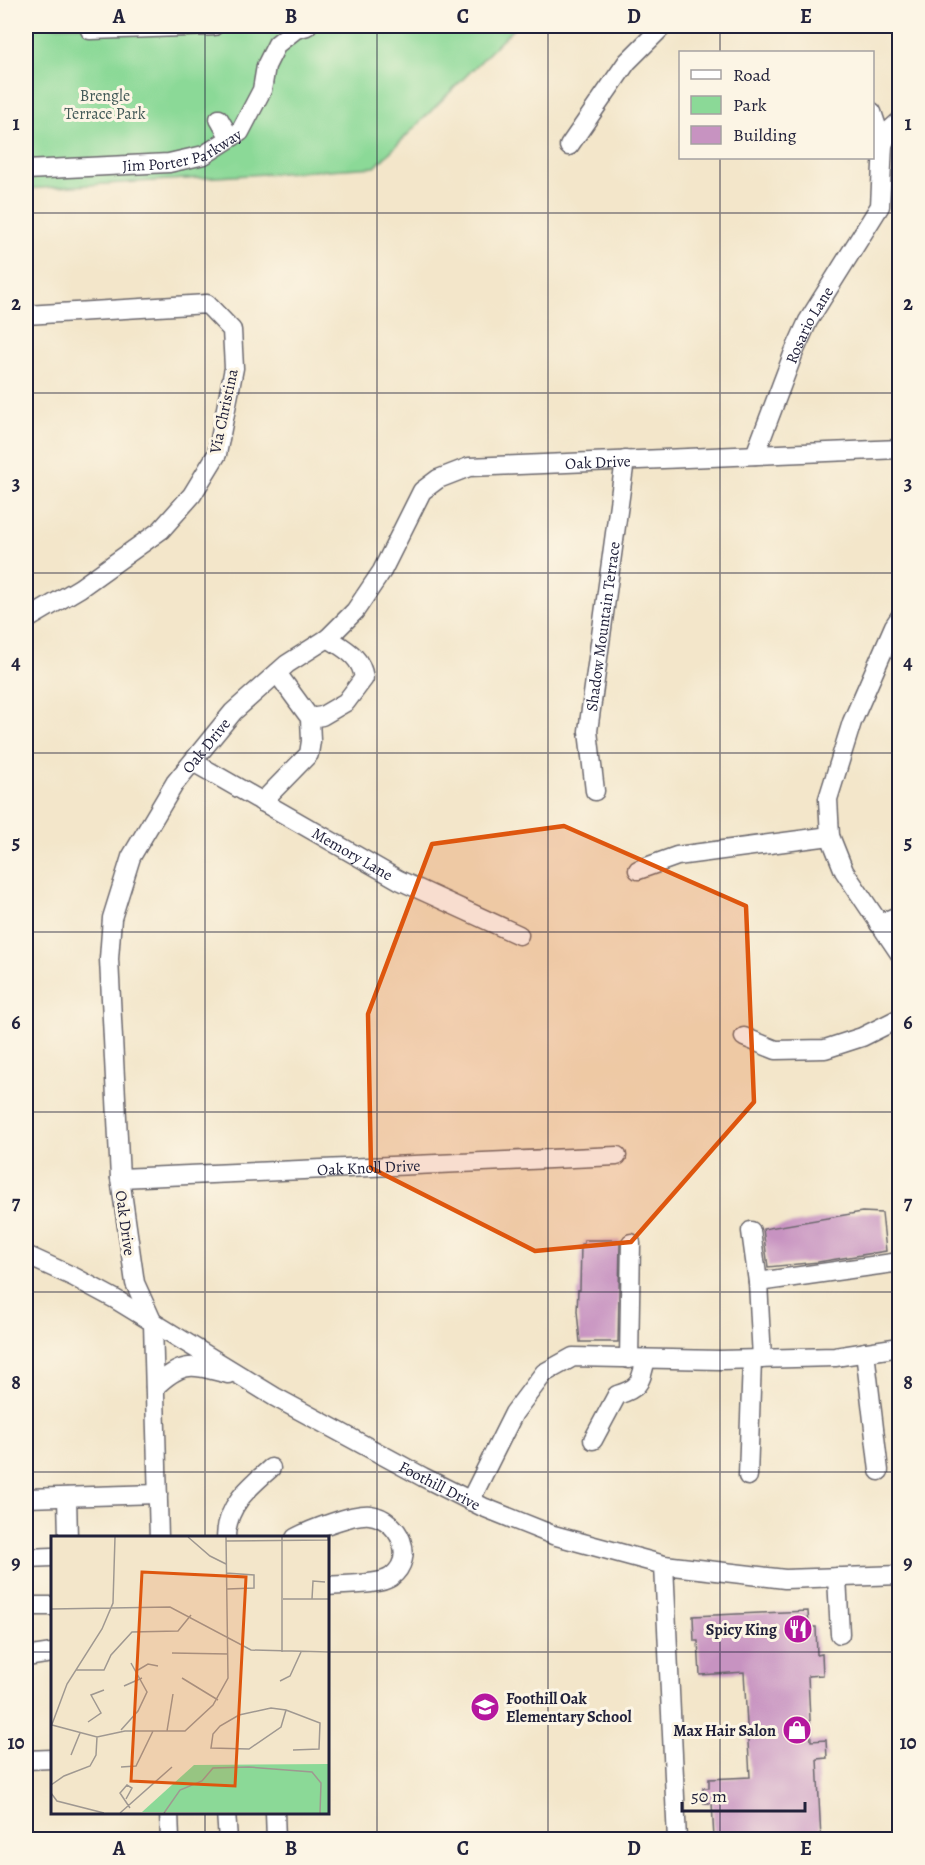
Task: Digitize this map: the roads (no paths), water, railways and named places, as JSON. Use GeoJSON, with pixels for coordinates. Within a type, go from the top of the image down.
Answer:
{"type":"FeatureCollection","features":[{"type":"Feature","properties":{"kind":"street"},"geometry":{"type":"LineString","coordinates":[[92,26],[90,30],[214,26]]}},
{"type":"Feature","properties":{"kind":"street","name":"Jim Porter Parkway"},"geometry":{"type":"LineString","coordinates":[[26,170],[169,163],[204,154],[240,132],[262,90],[266,66],[277,44],[296,29],[307,26]]}},
{"type":"Feature","properties":{"kind":"street"},"geometry":{"type":"LineString","coordinates":[[569,146],[627,62],[663,26]]}},
{"type":"Feature","properties":{"kind":"street"},"geometry":{"type":"LineString","coordinates":[[874,115],[884,144]]}},
{"type":"Feature","properties":{"kind":"street"},"geometry":{"type":"LineString","coordinates":[[219,119],[230,138]]}},
{"type":"Feature","properties":{"kind":"street"},"geometry":{"type":"LineString","coordinates":[[884,144],[889,131],[900,121]]}},
{"type":"Feature","properties":{"kind":"street","name":"Rosario Lane"},"geometry":{"type":"LineString","coordinates":[[755,455],[808,321],[880,206],[884,144]]}},
{"type":"Feature","properties":{"kind":"street","name":"Via Christina"},"geometry":{"type":"LineString","coordinates":[[26,315],[207,304],[232,330],[234,368],[217,454],[192,495],[161,530],[80,588],[26,620]]}},
{"type":"Feature","properties":{"kind":"street","name":"Oak Drive"},"geometry":{"type":"LineString","coordinates":[[159,1536],[153,1323],[135,1283],[120,1178],[108,959],[112,918],[131,857],[175,783],[233,712],[277,673],[328,638],[355,611],[382,571],[422,491],[438,479],[469,467],[900,449]]}},
{"type":"Feature","properties":{"kind":"street","name":"Shadow Mountain Terrace"},"geometry":{"type":"LineString","coordinates":[[595,791],[588,731],[625,460]]}},
{"type":"Feature","properties":{"kind":"street"},"geometry":{"type":"LineString","coordinates":[[900,617],[852,722],[828,799],[830,836],[844,871],[900,954]]}},
{"type":"Feature","properties":{"kind":"street"},"geometry":{"type":"LineString","coordinates":[[310,718],[322,716],[346,702],[363,678],[363,667],[355,657],[328,638]]}},
{"type":"Feature","properties":{"kind":"street"},"geometry":{"type":"LineString","coordinates":[[262,802],[309,754],[311,741],[310,718],[277,673]]}},
{"type":"Feature","properties":{"kind":"street","name":"Memory Lane"},"geometry":{"type":"LineString","coordinates":[[193,762],[399,880],[519,936]]}},
{"type":"Feature","properties":{"kind":"street"},"geometry":{"type":"LineString","coordinates":[[638,870],[677,856],[830,836]]}},
{"type":"Feature","properties":{"kind":"street"},"geometry":{"type":"LineString","coordinates":[[879,924],[900,915]]}},
{"type":"Feature","properties":{"kind":"street"},"geometry":{"type":"LineString","coordinates":[[744,1037],[776,1050],[825,1049],[862,1037],[900,1018]]}},
{"type":"Feature","properties":{"kind":"street","name":"Oak Knoll Drive"},"geometry":{"type":"LineString","coordinates":[[120,1178],[617,1156]]}},
{"type":"Feature","properties":{"kind":"street"},"geometry":{"type":"LineString","coordinates":[[748,1476],[757,1359],[758,1282],[751,1231]]}},
{"type":"Feature","properties":{"kind":"street"},"geometry":{"type":"LineString","coordinates":[[593,1440],[617,1395],[632,1391],[641,1381],[637,1359],[632,1243]]}},
{"type":"Feature","properties":{"kind":"street","name":"Foothill Drive"},"geometry":{"type":"LineString","coordinates":[[26,1255],[74,1277],[275,1397],[423,1478],[470,1501],[553,1536],[664,1565],[785,1579],[900,1575]]}},
{"type":"Feature","properties":{"kind":"street"},"geometry":{"type":"LineString","coordinates":[[758,1282],[900,1262]]}},
{"type":"Feature","properties":{"kind":"street"},"geometry":{"type":"LineString","coordinates":[[470,1501],[514,1413],[544,1373],[573,1358],[834,1357],[900,1347]]}},
{"type":"Feature","properties":{"kind":"street"},"geometry":{"type":"LineString","coordinates":[[865,1352],[879,1471]]}},
{"type":"Feature","properties":{"kind":"street"},"geometry":{"type":"LineString","coordinates":[[155,1387],[170,1372],[195,1365],[247,1379]]}},
{"type":"Feature","properties":{"kind":"street"},"geometry":{"type":"LineString","coordinates":[[226,1536],[232,1513],[243,1491],[271,1468]]}},
{"type":"Feature","properties":{"kind":"street"},"geometry":{"type":"LineString","coordinates":[[26,1498],[158,1494]]}},
{"type":"Feature","properties":{"kind":"street"},"geometry":{"type":"LineString","coordinates":[[67,1497],[68,1536]]}},
{"type":"Feature","properties":{"kind":"street"},"geometry":{"type":"LineString","coordinates":[[300,1536],[343,1520],[369,1515],[389,1522],[401,1535],[403,1549],[400,1563],[391,1576],[378,1582],[328,1586]]}},
{"type":"Feature","properties":{"kind":"street"},"geometry":{"type":"LineString","coordinates":[[26,1558],[51,1557]]}},
{"type":"Feature","properties":{"kind":"street"},"geometry":{"type":"LineString","coordinates":[[664,1565],[677,1839]]}},
{"type":"Feature","properties":{"kind":"street"},"geometry":{"type":"LineString","coordinates":[[837,1578],[840,1634]]}},
{"type":"Feature","properties":{"kind":"street"},"geometry":{"type":"LineString","coordinates":[[26,1606],[51,1606]]}},
{"type":"Feature","properties":{"kind":"street"},"geometry":{"type":"LineString","coordinates":[[26,1656],[51,1653]]}},
{"type":"Feature","properties":{"kind":"street"},"geometry":{"type":"LineString","coordinates":[[26,1760],[51,1759]]}},
{"type":"Feature","properties":{"kind":"street"},"geometry":{"type":"LineString","coordinates":[[169,1814],[170,1839]]}},
{"type":"Feature","properties":{"kind":"street"},"geometry":{"type":"LineString","coordinates":[[226,1814],[228,1839]]}},
{"type":"Feature","properties":{"kind":"street"},"geometry":{"type":"LineString","coordinates":[[275,1814],[276,1839]]}},
{"type":"Feature","properties":{"kind":"place","name":"Spicy King"},"geometry":{"type":"Point","coordinates":[798,1629]}},
{"type":"Feature","properties":{"kind":"place","name":"Foothill Oak Elementary School"},"geometry":{"type":"Point","coordinates":[485,1707]}},
{"type":"Feature","properties":{"kind":"place","name":"Max Hair Salon"},"geometry":{"type":"Point","coordinates":[797,1730]}},
{"type":"Feature","properties":{"kind":"park label","name":"Brengle Terrace Park"},"geometry":{"type":"Point","coordinates":[105,104]}}]}
